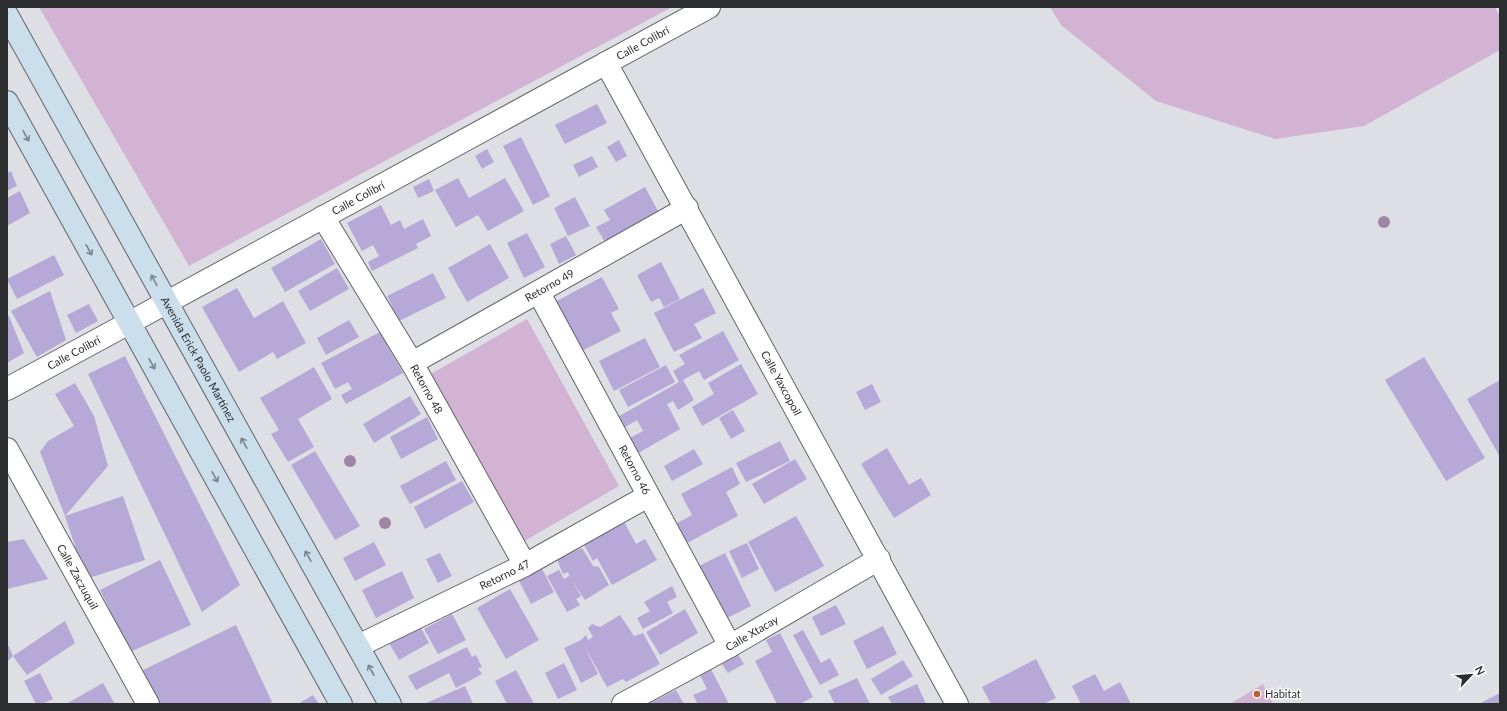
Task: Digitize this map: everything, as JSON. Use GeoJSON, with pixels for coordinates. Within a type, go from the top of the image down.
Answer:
{"type":"FeatureCollection","features":[{"type":"Feature","properties":{"kind":"main road","name":"Avenida Erick Paolo Martínez"},"geometry":{"type":"LineString","coordinates":[[7,15],[390,704]]}},
{"type":"Feature","properties":{"kind":"main road"},"geometry":{"type":"LineString","coordinates":[[7,102],[341,704]]}},
{"type":"Feature","properties":{"kind":"street","name":"Calle Colibrí"},"geometry":{"type":"LineString","coordinates":[[7,388],[167,303],[709,7]]}},
{"type":"Feature","properties":{"kind":"street","name":"Calle Yaxcopoil"},"geometry":{"type":"LineString","coordinates":[[606,63],[687,208],[957,704]]}},
{"type":"Feature","properties":{"kind":"street","name":"Retorno 49"},"geometry":{"type":"LineString","coordinates":[[412,363],[539,293],[687,208]]}},
{"type":"Feature","properties":{"kind":"street","name":"Retorno 48"},"geometry":{"type":"LineString","coordinates":[[323,217],[412,363],[525,565]]}},
{"type":"Feature","properties":{"kind":"street","name":"Retorno 46"},"geometry":{"type":"LineString","coordinates":[[539,293],[730,646]]}},
{"type":"Feature","properties":{"kind":"street","name":"Calle Zaczuquil"},"geometry":{"type":"LineString","coordinates":[[7,449],[148,704]]}},
{"type":"Feature","properties":{"kind":"street","name":"Retorno 47"},"geometry":{"type":"LineString","coordinates":[[358,646],[525,565],[648,496]]}},
{"type":"Feature","properties":{"kind":"street","name":"Calle Xtacay"},"geometry":{"type":"LineString","coordinates":[[623,704],[730,646],[879,559]]}},
{"type":"Feature","properties":{"kind":"shaded area"},"geometry":{"type":"Polygon","coordinates":[[[39,7],[672,7],[189,266],[39,7]]]}},
{"type":"Feature","properties":{"kind":"shaded area"},"geometry":{"type":"Polygon","coordinates":[[[1050,7],[1495,7],[1500,17],[1500,50],[1364,126],[1275,139],[1156,101],[1061,25],[1050,7]]]}},
{"type":"Feature","properties":{"kind":"shaded area"},"geometry":{"type":"Polygon","coordinates":[[[527,319],[619,486],[521,543],[429,375],[527,319]]]}},
{"type":"Feature","properties":{"kind":"shaded area","name":"Habitat"},"geometry":{"type":"Polygon","coordinates":[[[1263,684],[1273,704],[1230,704],[1263,684]]]}},
{"type":"Feature","properties":{"kind":"building"},"geometry":{"type":"Polygon","coordinates":[[[597,104],[607,123],[565,144],[555,125],[597,104]]]}},
{"type":"Feature","properties":{"kind":"building"},"geometry":{"type":"Polygon","coordinates":[[[521,137],[550,196],[533,205],[503,146],[521,137]]]}},
{"type":"Feature","properties":{"kind":"building"},"geometry":{"type":"Polygon","coordinates":[[[619,140],[627,156],[616,162],[607,147],[619,140]]]}},
{"type":"Feature","properties":{"kind":"building"},"geometry":{"type":"Polygon","coordinates":[[[487,149],[494,162],[482,169],[475,156],[487,149]]]}},
{"type":"Feature","properties":{"kind":"building"},"geometry":{"type":"Polygon","coordinates":[[[592,156],[598,167],[579,177],[573,165],[592,156]]]}},
{"type":"Feature","properties":{"kind":"building"},"geometry":{"type":"Polygon","coordinates":[[[11,171],[17,186],[7,191],[7,173],[11,171]]]}},
{"type":"Feature","properties":{"kind":"building"},"geometry":{"type":"Polygon","coordinates":[[[458,178],[469,198],[505,178],[524,211],[488,231],[478,215],[456,227],[435,190],[458,178]]]}},
{"type":"Feature","properties":{"kind":"building"},"geometry":{"type":"Polygon","coordinates":[[[429,179],[434,191],[418,198],[413,187],[429,179]]]}},
{"type":"Feature","properties":{"kind":"building"},"geometry":{"type":"Polygon","coordinates":[[[645,187],[659,213],[605,242],[596,227],[610,220],[604,210],[645,187]]]}},
{"type":"Feature","properties":{"kind":"building"},"geometry":{"type":"Polygon","coordinates":[[[20,191],[30,213],[7,226],[7,198],[20,191]]]}},
{"type":"Feature","properties":{"kind":"building"},"geometry":{"type":"Polygon","coordinates":[[[575,197],[590,226],[568,236],[554,208],[575,197]]]}},
{"type":"Feature","properties":{"kind":"building"},"geometry":{"type":"Polygon","coordinates":[[[381,205],[391,225],[400,220],[404,229],[423,219],[431,236],[416,244],[418,248],[372,271],[368,262],[379,256],[373,245],[362,251],[347,223],[381,205]]]}},
{"type":"Feature","properties":{"kind":"building"},"geometry":{"type":"Polygon","coordinates":[[[527,233],[545,267],[524,278],[507,243],[527,233]]]}},
{"type":"Feature","properties":{"kind":"building"},"geometry":{"type":"Polygon","coordinates":[[[566,236],[576,255],[559,264],[550,244],[566,236]]]}},
{"type":"Feature","properties":{"kind":"building"},"geometry":{"type":"Polygon","coordinates":[[[321,239],[335,264],[285,292],[271,268],[321,239]]]}},
{"type":"Feature","properties":{"kind":"building"},"geometry":{"type":"Polygon","coordinates":[[[490,244],[509,278],[467,302],[448,268],[490,244]]]}},
{"type":"Feature","properties":{"kind":"building"},"geometry":{"type":"Polygon","coordinates":[[[54,255],[64,275],[17,299],[7,279],[54,255]]]}},
{"type":"Feature","properties":{"kind":"building"},"geometry":{"type":"Polygon","coordinates":[[[661,262],[680,299],[664,307],[659,298],[651,302],[637,275],[661,262]]]}},
{"type":"Feature","properties":{"kind":"building"},"geometry":{"type":"Polygon","coordinates":[[[337,268],[349,289],[310,311],[298,291],[337,268]]]}},
{"type":"Feature","properties":{"kind":"building"},"geometry":{"type":"Polygon","coordinates":[[[433,273],[446,298],[399,321],[387,296],[433,273]]]}},
{"type":"Feature","properties":{"kind":"building"},"geometry":{"type":"Polygon","coordinates":[[[602,277],[619,309],[611,313],[621,331],[578,353],[551,304],[602,277]]]}},
{"type":"Feature","properties":{"kind":"building"},"geometry":{"type":"Polygon","coordinates":[[[237,288],[254,318],[283,301],[306,343],[277,359],[273,352],[239,372],[202,307],[237,288]]]}},
{"type":"Feature","properties":{"kind":"building"},"geometry":{"type":"Polygon","coordinates":[[[703,288],[716,313],[694,324],[702,338],[674,352],[654,313],[703,288]]]}},
{"type":"Feature","properties":{"kind":"building"},"geometry":{"type":"Polygon","coordinates":[[[50,291],[66,340],[37,357],[11,311],[50,291]]]}},
{"type":"Feature","properties":{"kind":"building"},"geometry":{"type":"Polygon","coordinates":[[[89,304],[98,321],[76,333],[67,315],[89,304]]]}},
{"type":"Feature","properties":{"kind":"building"},"geometry":{"type":"Polygon","coordinates":[[[9,316],[24,353],[7,363],[7,317],[9,316]]]}},
{"type":"Feature","properties":{"kind":"building"},"geometry":{"type":"Polygon","coordinates":[[[349,320],[359,337],[326,355],[317,338],[349,320]]]}},
{"type":"Feature","properties":{"kind":"building"},"geometry":{"type":"Polygon","coordinates":[[[723,331],[739,360],[704,380],[699,371],[683,380],[694,400],[678,410],[673,401],[667,404],[680,429],[635,455],[626,440],[643,431],[637,420],[622,429],[616,418],[679,382],[673,371],[685,364],[679,355],[723,331]]]}},
{"type":"Feature","properties":{"kind":"building"},"geometry":{"type":"Polygon","coordinates":[[[380,332],[403,373],[346,404],[341,395],[352,389],[348,382],[335,389],[321,363],[380,332]]]}},
{"type":"Feature","properties":{"kind":"building"},"geometry":{"type":"Polygon","coordinates":[[[645,338],[660,367],[614,391],[599,361],[645,338]]]}},
{"type":"Feature","properties":{"kind":"building"},"geometry":{"type":"Polygon","coordinates":[[[125,356],[240,585],[202,612],[88,374],[125,356]]]}},
{"type":"Feature","properties":{"kind":"building"},"geometry":{"type":"Polygon","coordinates":[[[1424,357],[1485,458],[1446,481],[1385,380],[1424,357]]]}},
{"type":"Feature","properties":{"kind":"building"},"geometry":{"type":"Polygon","coordinates":[[[741,364],[758,394],[702,426],[692,407],[714,394],[708,383],[741,364]]]}},
{"type":"Feature","properties":{"kind":"building"},"geometry":{"type":"Polygon","coordinates":[[[666,365],[675,382],[628,407],[619,390],[666,365]]]}},
{"type":"Feature","properties":{"kind":"building"},"geometry":{"type":"Polygon","coordinates":[[[314,367],[332,399],[298,419],[314,447],[288,462],[271,434],[279,430],[260,398],[314,367]]]}},
{"type":"Feature","properties":{"kind":"building"},"geometry":{"type":"Polygon","coordinates":[[[1500,380],[1500,457],[1467,399],[1500,380]]]}},
{"type":"Feature","properties":{"kind":"building"},"geometry":{"type":"Polygon","coordinates":[[[75,383],[94,416],[108,466],[65,516],[40,452],[48,441],[74,426],[55,394],[75,383]]]}},
{"type":"Feature","properties":{"kind":"building"},"geometry":{"type":"Polygon","coordinates":[[[872,384],[881,402],[865,410],[856,392],[872,384]]]}},
{"type":"Feature","properties":{"kind":"building"},"geometry":{"type":"Polygon","coordinates":[[[410,396],[421,414],[374,443],[363,424],[410,396]]]}},
{"type":"Feature","properties":{"kind":"building"},"geometry":{"type":"Polygon","coordinates":[[[733,410],[745,431],[731,439],[719,418],[733,410]]]}},
{"type":"Feature","properties":{"kind":"building"},"geometry":{"type":"Polygon","coordinates":[[[427,417],[438,439],[401,459],[390,437],[427,417]]]}},
{"type":"Feature","properties":{"kind":"building"},"geometry":{"type":"Polygon","coordinates":[[[780,441],[790,461],[746,482],[736,463],[780,441]]]}},
{"type":"Feature","properties":{"kind":"building"},"geometry":{"type":"Polygon","coordinates":[[[887,448],[909,485],[921,478],[931,495],[894,518],[861,464],[887,448]]]}},
{"type":"Feature","properties":{"kind":"building"},"geometry":{"type":"Polygon","coordinates":[[[694,449],[703,464],[672,481],[664,466],[694,449]]]}},
{"type":"Feature","properties":{"kind":"building"},"geometry":{"type":"Polygon","coordinates":[[[315,451],[360,526],[335,540],[291,465],[315,451]]]}},
{"type":"Feature","properties":{"kind":"building"},"geometry":{"type":"Polygon","coordinates":[[[795,459],[807,479],[764,504],[752,484],[795,459]]]}},
{"type":"Feature","properties":{"kind":"building"},"geometry":{"type":"Polygon","coordinates":[[[446,461],[456,480],[410,504],[400,486],[446,461]]]}},
{"type":"Feature","properties":{"kind":"building"},"geometry":{"type":"Polygon","coordinates":[[[732,467],[740,484],[726,492],[738,516],[687,543],[677,523],[692,515],[681,494],[732,467]]]}},
{"type":"Feature","properties":{"kind":"building"},"geometry":{"type":"Polygon","coordinates":[[[462,481],[474,502],[425,529],[414,507],[462,481]]]}},
{"type":"Feature","properties":{"kind":"building"},"geometry":{"type":"Polygon","coordinates":[[[123,496],[145,560],[86,579],[65,516],[123,496]]]}},
{"type":"Feature","properties":{"kind":"building"},"geometry":{"type":"Polygon","coordinates":[[[796,516],[824,566],[775,592],[748,542],[796,516]]]}},
{"type":"Feature","properties":{"kind":"building"},"geometry":{"type":"Polygon","coordinates":[[[622,518],[636,544],[645,539],[657,560],[612,585],[597,558],[593,561],[582,541],[622,518]]]}},
{"type":"Feature","properties":{"kind":"building"},"geometry":{"type":"Polygon","coordinates":[[[24,539],[48,579],[7,589],[7,542],[24,539]]]}},
{"type":"Feature","properties":{"kind":"building"},"geometry":{"type":"Polygon","coordinates":[[[374,542],[386,565],[355,581],[343,558],[374,542]]]}},
{"type":"Feature","properties":{"kind":"building"},"geometry":{"type":"Polygon","coordinates":[[[747,543],[759,569],[742,578],[729,551],[747,543]]]}},
{"type":"Feature","properties":{"kind":"building"},"geometry":{"type":"Polygon","coordinates":[[[569,548],[572,552],[582,548],[593,566],[599,567],[609,585],[585,600],[572,581],[581,596],[576,599],[580,605],[567,612],[547,576],[559,570],[564,579],[569,576],[568,572],[563,574],[555,555],[569,548]]]}},
{"type":"Feature","properties":{"kind":"building"},"geometry":{"type":"Polygon","coordinates":[[[440,553],[452,576],[438,583],[426,559],[440,553]]]}},
{"type":"Feature","properties":{"kind":"building"},"geometry":{"type":"Polygon","coordinates":[[[725,553],[751,606],[725,619],[699,566],[725,553]]]}},
{"type":"Feature","properties":{"kind":"building"},"geometry":{"type":"Polygon","coordinates":[[[160,560],[191,625],[130,652],[100,590],[160,560]]]}},
{"type":"Feature","properties":{"kind":"building"},"geometry":{"type":"Polygon","coordinates":[[[539,563],[554,592],[531,604],[516,575],[539,563]]]}},
{"type":"Feature","properties":{"kind":"building"},"geometry":{"type":"Polygon","coordinates":[[[402,571],[414,598],[376,618],[362,590],[402,571]]]}},
{"type":"Feature","properties":{"kind":"building"},"geometry":{"type":"Polygon","coordinates":[[[672,586],[677,597],[667,602],[673,613],[643,629],[637,618],[650,611],[644,602],[672,586]]]}},
{"type":"Feature","properties":{"kind":"building"},"geometry":{"type":"Polygon","coordinates":[[[510,589],[539,640],[506,659],[477,608],[510,589]]]}},
{"type":"Feature","properties":{"kind":"building"},"geometry":{"type":"Polygon","coordinates":[[[836,605],[846,624],[821,636],[812,617],[836,605]]]}},
{"type":"Feature","properties":{"kind":"building"},"geometry":{"type":"Polygon","coordinates":[[[685,609],[698,633],[660,655],[646,632],[685,609]]]}},
{"type":"Feature","properties":{"kind":"building"},"geometry":{"type":"Polygon","coordinates":[[[452,614],[466,640],[438,654],[424,629],[452,614]]]}},
{"type":"Feature","properties":{"kind":"building"},"geometry":{"type":"Polygon","coordinates":[[[620,615],[634,636],[643,633],[660,664],[626,682],[623,679],[607,687],[584,645],[598,674],[581,683],[564,648],[581,640],[586,635],[588,640],[593,637],[588,628],[592,624],[600,627],[620,615]]]}},
{"type":"Feature","properties":{"kind":"building"},"geometry":{"type":"Polygon","coordinates":[[[65,621],[75,643],[27,675],[13,656],[65,621]]]}},
{"type":"Feature","properties":{"kind":"building"},"geometry":{"type":"Polygon","coordinates":[[[236,625],[272,702],[268,704],[161,704],[137,673],[236,625]]]}},
{"type":"Feature","properties":{"kind":"building"},"geometry":{"type":"Polygon","coordinates":[[[420,626],[429,643],[399,660],[389,643],[420,626]]]}},
{"type":"Feature","properties":{"kind":"building"},"geometry":{"type":"Polygon","coordinates":[[[883,626],[897,654],[867,669],[853,641],[883,626]]]}},
{"type":"Feature","properties":{"kind":"building"},"geometry":{"type":"Polygon","coordinates":[[[803,630],[821,663],[830,658],[839,675],[820,685],[793,635],[803,630]]]}},
{"type":"Feature","properties":{"kind":"building"},"geometry":{"type":"Polygon","coordinates":[[[780,633],[813,697],[800,704],[777,704],[755,661],[772,652],[766,640],[780,633]]]}},
{"type":"Feature","properties":{"kind":"building"},"geometry":{"type":"Polygon","coordinates":[[[7,642],[13,656],[7,662],[7,642]]]}},
{"type":"Feature","properties":{"kind":"building"},"geometry":{"type":"Polygon","coordinates":[[[467,647],[472,657],[476,655],[482,667],[478,668],[482,674],[456,688],[449,673],[416,690],[408,676],[467,647]]]}},
{"type":"Feature","properties":{"kind":"building"},"geometry":{"type":"Polygon","coordinates":[[[737,653],[744,664],[728,673],[721,663],[737,653]]]}},
{"type":"Feature","properties":{"kind":"building"},"geometry":{"type":"Polygon","coordinates":[[[1036,659],[1056,698],[1043,704],[991,704],[982,687],[1036,659]]]}},
{"type":"Feature","properties":{"kind":"building"},"geometry":{"type":"Polygon","coordinates":[[[903,660],[913,676],[881,695],[871,679],[903,660]]]}},
{"type":"Feature","properties":{"kind":"building"},"geometry":{"type":"Polygon","coordinates":[[[564,663],[577,690],[558,699],[545,673],[564,663]]]}},
{"type":"Feature","properties":{"kind":"building"},"geometry":{"type":"Polygon","coordinates":[[[711,669],[729,704],[698,704],[693,695],[707,689],[700,675],[711,669]]]}},
{"type":"Feature","properties":{"kind":"building"},"geometry":{"type":"Polygon","coordinates":[[[516,670],[534,704],[507,704],[495,681],[516,670]]]}},
{"type":"Feature","properties":{"kind":"building"},"geometry":{"type":"Polygon","coordinates":[[[40,673],[53,699],[42,704],[36,704],[24,681],[40,673]]]}},
{"type":"Feature","properties":{"kind":"building"},"geometry":{"type":"Polygon","coordinates":[[[1095,674],[1104,691],[1120,682],[1131,704],[1081,704],[1072,686],[1095,674]]]}},
{"type":"Feature","properties":{"kind":"building"},"geometry":{"type":"Polygon","coordinates":[[[857,678],[870,704],[835,704],[828,691],[857,678]]]}},
{"type":"Feature","properties":{"kind":"building"},"geometry":{"type":"Polygon","coordinates":[[[103,683],[115,704],[66,704],[103,683]]]}},
{"type":"Feature","properties":{"kind":"building"},"geometry":{"type":"Polygon","coordinates":[[[917,684],[926,704],[892,704],[888,697],[917,684]]]}},
{"type":"Feature","properties":{"kind":"building"},"geometry":{"type":"Polygon","coordinates":[[[465,686],[473,704],[424,704],[465,686]]]}},
{"type":"Feature","properties":{"kind":"building"},"geometry":{"type":"Polygon","coordinates":[[[676,690],[684,704],[649,704],[676,690]]]}},
{"type":"Feature","properties":{"kind":"building"},"geometry":{"type":"Polygon","coordinates":[[[1500,693],[1500,704],[1479,704],[1500,693]]]}},
{"type":"Feature","properties":{"kind":"building"},"geometry":{"type":"Polygon","coordinates":[[[313,695],[319,704],[298,704],[313,695]]]}},
{"type":"Feature","properties":{"kind":"place","name":"Habitat"},"geometry":{"type":"Point","coordinates":[1257,694]}}]}
